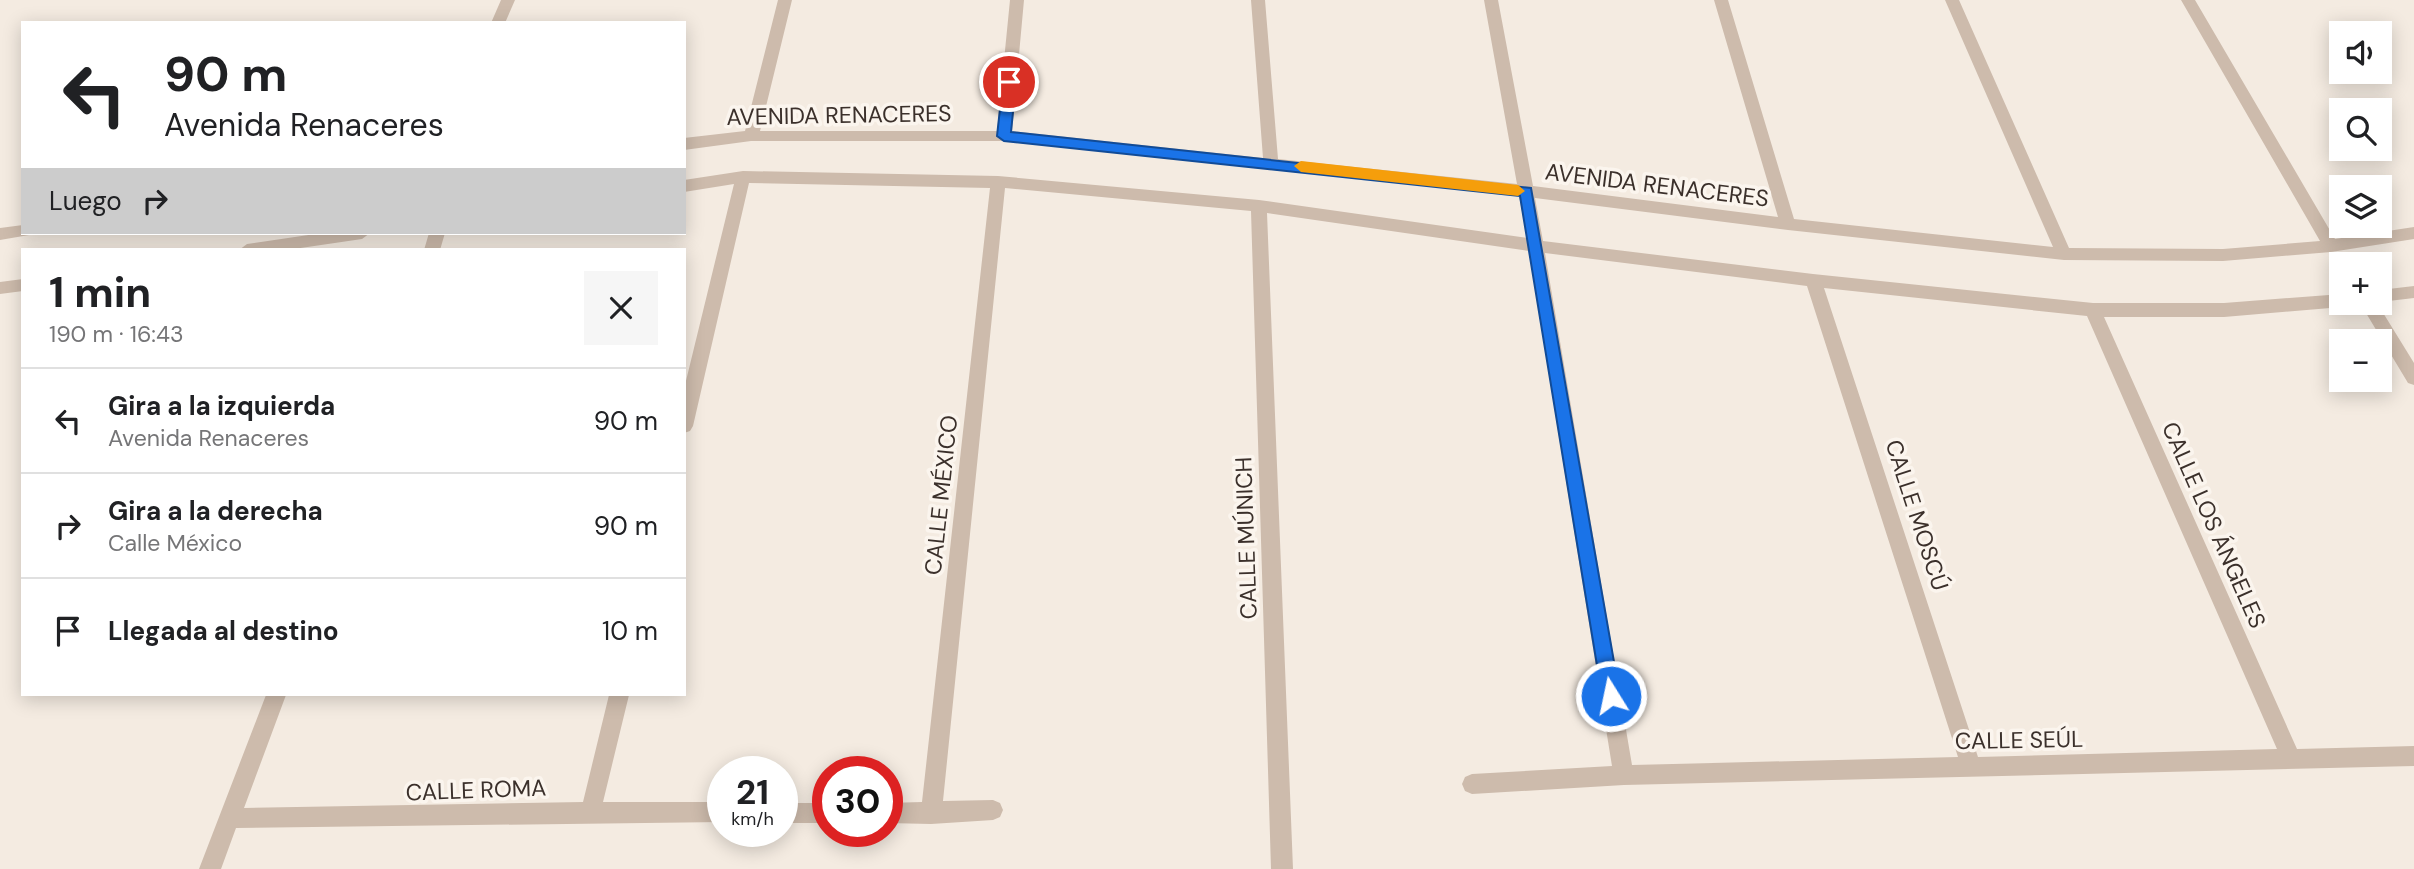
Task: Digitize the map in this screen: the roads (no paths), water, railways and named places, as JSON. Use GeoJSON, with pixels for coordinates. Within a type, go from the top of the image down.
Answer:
{"type":"FeatureCollection","features":[{"type":"Feature","properties":{"kind":"street"},"geometry":{"type":"LineString","coordinates":[[499,21],[508,0]]}},
{"type":"Feature","properties":{"kind":"street"},"geometry":{"type":"LineString","coordinates":[[751,136],[785,0]]}},
{"type":"Feature","properties":{"kind":"street"},"geometry":{"type":"LineString","coordinates":[[1004,136],[1017,0]]}},
{"type":"Feature","properties":{"kind":"street"},"geometry":{"type":"LineString","coordinates":[[1258,0],[1270,163]]}},
{"type":"Feature","properties":{"kind":"street"},"geometry":{"type":"LineString","coordinates":[[1491,0],[1536,246],[1624,775]]}},
{"type":"Feature","properties":{"kind":"street"},"geometry":{"type":"LineString","coordinates":[[1721,0],[1788,224]]}},
{"type":"Feature","properties":{"kind":"street"},"geometry":{"type":"LineString","coordinates":[[1952,0],[2064,254]]}},
{"type":"Feature","properties":{"kind":"street"},"geometry":{"type":"LineString","coordinates":[[2188,0],[2331,246]]}},
{"type":"Feature","properties":{"kind":"street","name":"AVENIDA RENACERES"},"geometry":{"type":"LineString","coordinates":[[686,144],[751,136],[1004,136],[1526,191],[1788,224],[2064,254],[2223,255],[2331,246],[2414,233]]}},
{"type":"Feature","properties":{"kind":"street"},"geometry":{"type":"LineString","coordinates":[[686,418],[743,177]]}},
{"type":"Feature","properties":{"kind":"street"},"geometry":{"type":"LineString","coordinates":[[686,186],[743,177],[998,182],[1259,206],[1536,246],[1813,280],[2093,310],[2224,310],[2329,301]]}},
{"type":"Feature","properties":{"kind":"street","name":"CALLE MÉXICO"},"geometry":{"type":"LineString","coordinates":[[931,814],[998,182]]}},
{"type":"Feature","properties":{"kind":"street","name":"CALLE MÚNICH"},"geometry":{"type":"LineString","coordinates":[[1259,206],[1282,869]]}},
{"type":"Feature","properties":{"kind":"street"},"geometry":{"type":"LineString","coordinates":[[0,234],[21,231]]}},
{"type":"Feature","properties":{"kind":"street"},"geometry":{"type":"LineString","coordinates":[[261,248],[348,235]]}},
{"type":"Feature","properties":{"kind":"street","name":"CALLE MOSCÚ"},"geometry":{"type":"LineString","coordinates":[[1813,280],[1877,469],[1971,765]]}},
{"type":"Feature","properties":{"kind":"street"},"geometry":{"type":"LineString","coordinates":[[0,288],[21,285]]}},
{"type":"Feature","properties":{"kind":"street"},"geometry":{"type":"LineString","coordinates":[[2392,295],[2414,292]]}},
{"type":"Feature","properties":{"kind":"street","name":"CALLE LOS ÁNGELES"},"geometry":{"type":"LineString","coordinates":[[2093,310],[2291,759]]}},
{"type":"Feature","properties":{"kind":"street"},"geometry":{"type":"LineString","coordinates":[[2375,315],[2414,378]]}},
{"type":"Feature","properties":{"kind":"street"},"geometry":{"type":"LineString","coordinates":[[210,869],[276,696]]}},
{"type":"Feature","properties":{"kind":"street"},"geometry":{"type":"LineString","coordinates":[[590,811],[619,696]]}},
{"type":"Feature","properties":{"kind":"street","name":"CALLE SEÚL"},"geometry":{"type":"LineString","coordinates":[[1472,784],[1624,775],[2414,756]]}},
{"type":"Feature","properties":{"kind":"street"},"geometry":{"type":"LineString","coordinates":[[903,813],[993,810]]}},
{"type":"Feature","properties":{"kind":"street","name":"CALLE ROMA"},"geometry":{"type":"LineString","coordinates":[[230,818],[435,817],[590,811],[707,812]]}}]}
